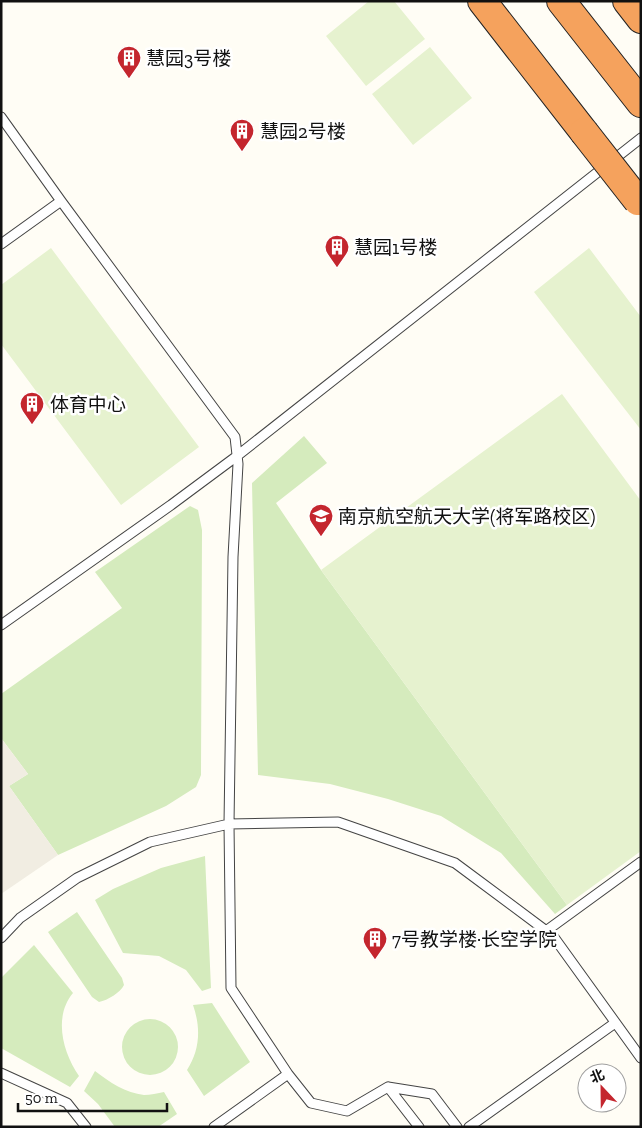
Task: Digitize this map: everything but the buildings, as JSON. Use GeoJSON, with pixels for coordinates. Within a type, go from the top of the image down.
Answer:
{"type":"FeatureCollection","features":[{"type":"Feature","properties":{"kind":"highway"},"geometry":{"type":"LineString","coordinates":[[482,1],[639,203]]}},
{"type":"Feature","properties":{"kind":"highway"},"geometry":{"type":"LineString","coordinates":[[561,1],[637,98]]}},
{"type":"Feature","properties":{"kind":"highway"},"geometry":{"type":"LineString","coordinates":[[627,1],[641,20]]}},
{"type":"Feature","properties":{"kind":"lane"},"geometry":{"type":"LineString","coordinates":[[1,117],[235,437],[237,456],[232,567],[229,824],[231,988],[288,1074],[311,1103],[347,1111],[388,1087],[432,1094],[456,1127]]}},
{"type":"Feature","properties":{"kind":"lane"},"geometry":{"type":"LineString","coordinates":[[1,626],[237,456],[641,138]]}},
{"type":"Feature","properties":{"kind":"lane"},"geometry":{"type":"LineString","coordinates":[[1,244],[61,201]]}},
{"type":"Feature","properties":{"kind":"lane"},"geometry":{"type":"LineString","coordinates":[[1,938],[20,918],[77,878],[150,842],[229,824],[338,822],[455,863],[553,936],[641,1058]]}},
{"type":"Feature","properties":{"kind":"lane"},"geometry":{"type":"LineString","coordinates":[[546,931],[641,862]]}},
{"type":"Feature","properties":{"kind":"lane"},"geometry":{"type":"LineString","coordinates":[[469,1127],[615,1023]]}},
{"type":"Feature","properties":{"kind":"lane"},"geometry":{"type":"LineString","coordinates":[[1,1073],[67,1103],[86,1127]]}},
{"type":"Feature","properties":{"kind":"lane"},"geometry":{"type":"LineString","coordinates":[[214,1127],[288,1074]]}},
{"type":"Feature","properties":{"kind":"lane"},"geometry":{"type":"LineString","coordinates":[[388,1087],[419,1127]]}},
{"type":"Feature","properties":{"kind":"green space"},"geometry":{"type":"Polygon","coordinates":[[[369,1],[394,1],[425,39],[366,86],[326,36],[369,1]]]}},
{"type":"Feature","properties":{"kind":"green space"},"geometry":{"type":"Polygon","coordinates":[[[430,47],[472,98],[413,145],[372,94],[430,47]]]}},
{"type":"Feature","properties":{"kind":"green space"},"geometry":{"type":"Polygon","coordinates":[[[51,248],[199,447],[121,505],[1,344],[1,285],[51,248]]]}},
{"type":"Feature","properties":{"kind":"green space"},"geometry":{"type":"Polygon","coordinates":[[[589,248],[641,317],[641,430],[534,292],[589,248]]]}},
{"type":"Feature","properties":{"kind":"green space"},"geometry":{"type":"Polygon","coordinates":[[[562,394],[641,501],[641,851],[567,905],[321,570],[562,394]]]}},
{"type":"Feature","properties":{"kind":"green space"},"geometry":{"type":"Polygon","coordinates":[[[304,436],[327,463],[276,503],[321,570],[567,905],[555,914],[501,853],[441,816],[388,799],[330,784],[258,775],[252,483],[304,436]]]}},
{"type":"Feature","properties":{"kind":"green space"},"geometry":{"type":"Polygon","coordinates":[[[190,506],[198,510],[202,530],[201,775],[196,787],[166,806],[58,855],[9,786],[28,774],[1,738],[1,694],[122,608],[95,572],[190,506]]]}},
{"type":"Feature","properties":{"kind":"green space"},"geometry":{"type":"Polygon","coordinates":[[[205,856],[211,988],[202,991],[186,970],[159,956],[123,953],[95,900],[113,889],[161,868],[205,856]]]}},
{"type":"Feature","properties":{"kind":"green space"},"geometry":{"type":"Polygon","coordinates":[[[77,912],[122,978],[124,985],[120,991],[106,1000],[99,1002],[92,997],[48,932],[77,912]]]}},
{"type":"Feature","properties":{"kind":"green space"},"geometry":{"type":"Polygon","coordinates":[[[34,945],[73,993],[63,1013],[62,1024],[62,1035],[68,1057],[79,1076],[70,1087],[1,1048],[1,978],[34,945]]]}},
{"type":"Feature","properties":{"kind":"green space"},"geometry":{"type":"Polygon","coordinates":[[[212,1003],[250,1062],[204,1096],[187,1070],[195,1055],[198,1039],[196,1014],[193,1005],[212,1003]]]}},
{"type":"Feature","properties":{"kind":"green space"},"geometry":{"type":"Polygon","coordinates":[[[144,1019],[156,1019],[166,1023],[174,1031],[178,1047],[174,1063],[166,1071],[156,1075],[144,1075],[134,1071],[126,1063],[122,1053],[122,1041],[126,1031],[134,1023],[144,1019]]]}},
{"type":"Feature","properties":{"kind":"green space"},"geometry":{"type":"Polygon","coordinates":[[[95,1071],[112,1083],[131,1092],[144,1095],[164,1092],[177,1114],[158,1127],[115,1127],[98,1104],[84,1091],[95,1071]]]}},
{"type":"Feature","properties":{"kind":"shaded area"},"geometry":{"type":"Polygon","coordinates":[[[1,738],[28,774],[9,786],[58,855],[1,894],[1,738]]]}},
{"type":"Feature","properties":{"kind":"place","name":"慧园3号楼"},"geometry":{"type":"Point","coordinates":[129,79]}},
{"type":"Feature","properties":{"kind":"place","name":"慧园2号楼"},"geometry":{"type":"Point","coordinates":[242,152]}},
{"type":"Feature","properties":{"kind":"place","name":"慧园1号楼"},"geometry":{"type":"Point","coordinates":[337,268]}},
{"type":"Feature","properties":{"kind":"place","name":"体育中心"},"geometry":{"type":"Point","coordinates":[32,425]}},
{"type":"Feature","properties":{"kind":"place","name":"南京航空航天大学(将军路校区)"},"geometry":{"type":"Point","coordinates":[321,537]}},
{"type":"Feature","properties":{"kind":"place","name":"7号教学楼·长空学院"},"geometry":{"type":"Point","coordinates":[375,960]}}]}
